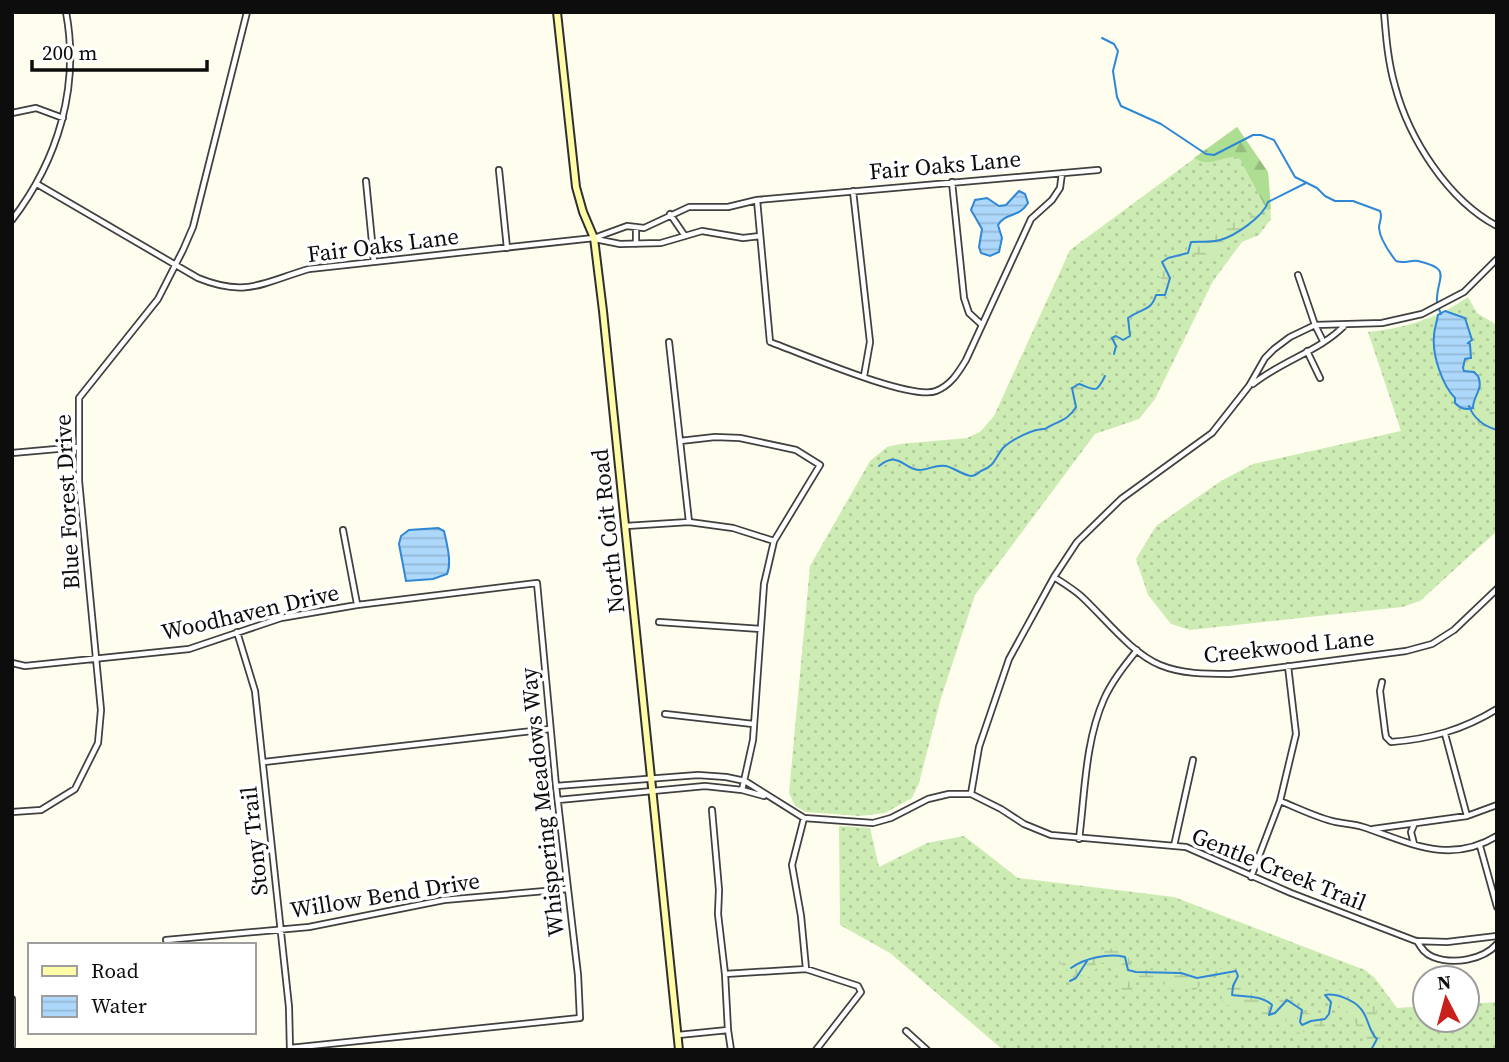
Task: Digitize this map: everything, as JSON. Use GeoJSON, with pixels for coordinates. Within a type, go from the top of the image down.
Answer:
{"type":"FeatureCollection","features":[{"type":"Feature","properties":{"kind":"street"},"geometry":{"type":"LineString","coordinates":[[12,220],[37,184],[52,153],[63,118],[69,89],[71,58],[66,12]]}},
{"type":"Feature","properties":{"kind":"street","name":"Blue Forest Drive"},"geometry":{"type":"LineString","coordinates":[[12,812],[41,810],[75,789],[97,743],[101,710],[79,481],[79,398],[158,299],[193,227],[247,12]]}},
{"type":"Feature","properties":{"kind":"street","name":"North Coit Road"},"geometry":{"type":"LineString","coordinates":[[557,12],[576,187],[594,239],[680,1050]]}},
{"type":"Feature","properties":{"kind":"street"},"geometry":{"type":"LineString","coordinates":[[1384,12],[1387,54],[1395,89],[1419,144],[1455,193],[1497,226]]}},
{"type":"Feature","properties":{"kind":"street"},"geometry":{"type":"LineString","coordinates":[[12,113],[36,108],[63,118]]}},
{"type":"Feature","properties":{"kind":"street"},"geometry":{"type":"LineString","coordinates":[[499,170],[506,248]]}},
{"type":"Feature","properties":{"kind":"street","name":"Fair Oaks Lane"},"geometry":{"type":"LineString","coordinates":[[594,239],[617,229],[644,228],[689,207],[728,206],[757,200],[952,181],[1098,170]]}},
{"type":"Feature","properties":{"kind":"street"},"geometry":{"type":"LineString","coordinates":[[757,200],[770,342],[903,390],[934,392],[953,381],[966,360],[1031,219],[1052,201],[1060,188],[1062,173]]}},
{"type":"Feature","properties":{"kind":"street"},"geometry":{"type":"LineString","coordinates":[[366,181],[374,262]]}},
{"type":"Feature","properties":{"kind":"street"},"geometry":{"type":"LineString","coordinates":[[952,181],[964,298],[969,313],[981,324]]}},
{"type":"Feature","properties":{"kind":"street","name":"Fair Oaks Lane"},"geometry":{"type":"LineString","coordinates":[[37,184],[212,284],[245,287],[270,284],[309,269],[594,239],[620,244],[661,243],[702,231],[743,238],[760,236]]}},
{"type":"Feature","properties":{"kind":"street"},"geometry":{"type":"LineString","coordinates":[[853,191],[870,342],[864,376]]}},
{"type":"Feature","properties":{"kind":"street"},"geometry":{"type":"LineString","coordinates":[[670,214],[685,236]]}},
{"type":"Feature","properties":{"kind":"street"},"geometry":{"type":"LineString","coordinates":[[636,227],[636,244]]}},
{"type":"Feature","properties":{"kind":"street"},"geometry":{"type":"LineString","coordinates":[[556,786],[698,775],[745,781],[804,818],[873,823],[891,818],[928,799],[949,794],[971,794],[979,747],[1009,659],[1077,541],[1121,499],[1212,433],[1249,386],[1273,349],[1315,325],[1392,322],[1434,309],[1476,281],[1497,259]]}},
{"type":"Feature","properties":{"kind":"street"},"geometry":{"type":"LineString","coordinates":[[1298,275],[1323,341]]}},
{"type":"Feature","properties":{"kind":"street"},"geometry":{"type":"LineString","coordinates":[[1249,386],[1266,373],[1335,335],[1346,324]]}},
{"type":"Feature","properties":{"kind":"street"},"geometry":{"type":"LineString","coordinates":[[669,342],[689,522]]}},
{"type":"Feature","properties":{"kind":"street"},"geometry":{"type":"LineString","coordinates":[[1307,351],[1320,378]]}},
{"type":"Feature","properties":{"kind":"street"},"geometry":{"type":"LineString","coordinates":[[680,441],[715,437],[740,438],[796,450],[820,465],[774,541],[764,584],[753,740],[742,790]]}},
{"type":"Feature","properties":{"kind":"street"},"geometry":{"type":"LineString","coordinates":[[12,453],[79,447]]}},
{"type":"Feature","properties":{"kind":"street"},"geometry":{"type":"LineString","coordinates":[[626,526],[689,522],[733,528],[774,541]]}},
{"type":"Feature","properties":{"kind":"street"},"geometry":{"type":"LineString","coordinates":[[343,530],[357,604]]}},
{"type":"Feature","properties":{"kind":"street","name":"Creekwood Lane"},"geometry":{"type":"LineString","coordinates":[[1054,577],[1079,595],[1137,650],[1157,664],[1193,673],[1230,674],[1406,651],[1432,644],[1454,630],[1496,591]]}},
{"type":"Feature","properties":{"kind":"street","name":"Woodhaven Drive"},"geometry":{"type":"LineString","coordinates":[[12,663],[26,666],[189,649],[281,618],[357,604],[537,583]]}},
{"type":"Feature","properties":{"kind":"street","name":"Whispering Meadows Way"},"geometry":{"type":"LineString","coordinates":[[290,1049],[580,1018],[578,975],[556,786],[537,583]]}},
{"type":"Feature","properties":{"kind":"street"},"geometry":{"type":"LineString","coordinates":[[659,622],[761,629]]}},
{"type":"Feature","properties":{"kind":"street","name":"Stony Trail"},"geometry":{"type":"LineString","coordinates":[[237,632],[255,691],[264,761],[289,1007],[290,1049]]}},
{"type":"Feature","properties":{"kind":"street"},"geometry":{"type":"LineString","coordinates":[[1079,839],[1092,737],[1098,715],[1116,677],[1137,650]]}},
{"type":"Feature","properties":{"kind":"street"},"geometry":{"type":"LineString","coordinates":[[1251,877],[1280,801],[1296,734],[1288,666]]}},
{"type":"Feature","properties":{"kind":"street"},"geometry":{"type":"LineString","coordinates":[[1382,682],[1380,691],[1386,737],[1391,742],[1445,734],[1474,723],[1497,709]]}},
{"type":"Feature","properties":{"kind":"street"},"geometry":{"type":"LineString","coordinates":[[665,714],[754,724]]}},
{"type":"Feature","properties":{"kind":"street"},"geometry":{"type":"LineString","coordinates":[[264,761],[551,729]]}},
{"type":"Feature","properties":{"kind":"street"},"geometry":{"type":"LineString","coordinates":[[1445,734],[1467,816]]}},
{"type":"Feature","properties":{"kind":"street"},"geometry":{"type":"LineString","coordinates":[[1174,846],[1193,760]]}},
{"type":"Feature","properties":{"kind":"street"},"geometry":{"type":"LineString","coordinates":[[558,800],[705,786],[772,797]]}},
{"type":"Feature","properties":{"kind":"street","name":"Gentle Creek Trail"},"geometry":{"type":"LineString","coordinates":[[971,794],[1024,824],[1051,835],[1186,847],[1251,877],[1416,940],[1458,941],[1497,936]]}},
{"type":"Feature","properties":{"kind":"street"},"geometry":{"type":"LineString","coordinates":[[1280,801],[1335,822],[1368,829],[1439,851],[1480,846],[1497,836]]}},
{"type":"Feature","properties":{"kind":"street"},"geometry":{"type":"LineString","coordinates":[[1368,829],[1415,825],[1467,816],[1497,805]]}},
{"type":"Feature","properties":{"kind":"street"},"geometry":{"type":"LineString","coordinates":[[712,810],[719,890],[718,914],[731,1050]]}},
{"type":"Feature","properties":{"kind":"street"},"geometry":{"type":"LineString","coordinates":[[804,818],[792,865],[801,916],[806,969]]}},
{"type":"Feature","properties":{"kind":"street"},"geometry":{"type":"LineString","coordinates":[[1414,845],[1411,832],[1415,825]]}},
{"type":"Feature","properties":{"kind":"street"},"geometry":{"type":"LineString","coordinates":[[1480,846],[1497,907]]}},
{"type":"Feature","properties":{"kind":"street","name":"Willow Bend Drive"},"geometry":{"type":"LineString","coordinates":[[166,940],[320,925],[444,900],[569,889]]}},
{"type":"Feature","properties":{"kind":"street","name":"Gentle Creek Trail"},"geometry":{"type":"LineString","coordinates":[[1416,940],[1424,951],[1434,958],[1456,960],[1478,957],[1490,952],[1497,944]]}},
{"type":"Feature","properties":{"kind":"street"},"geometry":{"type":"LineString","coordinates":[[725,974],[806,969],[858,985],[861,992],[816,1050]]}},
{"type":"Feature","properties":{"kind":"street"},"geometry":{"type":"LineString","coordinates":[[12,999],[12,1046]]}},
{"type":"Feature","properties":{"kind":"street"},"geometry":{"type":"LineString","coordinates":[[678,1035],[728,1030]]}},
{"type":"Feature","properties":{"kind":"street"},"geometry":{"type":"LineString","coordinates":[[906,1031],[927,1050]]}},
{"type":"Feature","properties":{"kind":"green space"},"geometry":{"type":"Polygon","coordinates":[[[1237,127],[1268,172],[1271,219],[1259,235],[1242,242],[1213,281],[1155,399],[1139,419],[1095,434],[975,595],[941,698],[919,783],[912,798],[885,813],[860,816],[806,812],[795,806],[789,793],[810,566],[870,461],[887,447],[967,438],[980,432],[994,416],[1070,250],[1237,127]]]}},
{"type":"Feature","properties":{"kind":"green space"},"geometry":{"type":"Polygon","coordinates":[[[1237,127],[1268,172],[1271,209],[1267,210],[1240,159],[1234,157],[1207,162],[1194,158],[1237,127]]]}},
{"type":"Feature","properties":{"kind":"green space"},"geometry":{"type":"Polygon","coordinates":[[[1253,212],[1260,215],[1261,224],[1232,241],[1211,263],[1205,263],[1191,251],[1186,253],[1188,243],[1209,231],[1217,221],[1246,223],[1253,212]]]}},
{"type":"Feature","properties":{"kind":"green space"},"geometry":{"type":"Polygon","coordinates":[[[1184,254],[1169,259],[1174,281],[1167,294],[1155,296],[1151,307],[1130,318],[1130,338],[1126,341],[1116,340],[1115,354],[1111,355],[1115,347],[1110,337],[1119,335],[1125,339],[1129,336],[1129,317],[1152,304],[1155,294],[1165,294],[1166,284],[1154,272],[1156,261],[1184,254]]]}},
{"type":"Feature","properties":{"kind":"green space"},"geometry":{"type":"Polygon","coordinates":[[[1468,297],[1477,313],[1497,325],[1497,531],[1420,601],[1402,607],[1190,630],[1171,624],[1148,595],[1136,559],[1156,526],[1221,481],[1253,464],[1401,431],[1368,332],[1420,321],[1468,297]]]}},
{"type":"Feature","properties":{"kind":"green space"},"geometry":{"type":"Polygon","coordinates":[[[1106,376],[1098,390],[1077,391],[1079,408],[1068,419],[1001,452],[991,468],[974,476],[967,476],[943,466],[916,471],[896,461],[880,467],[877,464],[897,460],[918,469],[944,464],[972,475],[976,474],[993,464],[1001,450],[1019,433],[1048,421],[1067,417],[1075,406],[1068,391],[1071,384],[1098,384],[1106,376]]]}},
{"type":"Feature","properties":{"kind":"green space"},"geometry":{"type":"Polygon","coordinates":[[[1473,408],[1475,412],[1497,412],[1497,435],[1473,421],[1466,409],[1473,408]]]}},
{"type":"Feature","properties":{"kind":"green space"},"geometry":{"type":"Polygon","coordinates":[[[839,826],[870,828],[879,867],[927,843],[964,836],[1018,878],[1174,897],[1365,970],[1374,977],[1397,1008],[1411,1007],[1411,1034],[1481,1034],[1481,1003],[1497,1002],[1497,1050],[1003,1050],[890,953],[840,925],[839,826]]]}},
{"type":"Feature","properties":{"kind":"green space"},"geometry":{"type":"Polygon","coordinates":[[[1120,947],[1135,968],[1198,976],[1229,965],[1237,972],[1200,979],[1201,984],[1195,991],[1179,986],[1172,990],[1159,982],[1144,979],[1134,981],[1131,993],[1121,993],[1120,970],[1115,966],[1095,963],[1097,966],[1092,977],[1087,977],[1073,974],[1059,961],[1088,952],[1120,947]]]}},
{"type":"Feature","properties":{"kind":"green space"},"geometry":{"type":"Polygon","coordinates":[[[1236,981],[1254,988],[1267,999],[1286,998],[1297,1002],[1296,1012],[1288,1016],[1285,1023],[1275,1025],[1251,1007],[1226,1005],[1222,1000],[1224,991],[1236,981]]]}},
{"type":"Feature","properties":{"kind":"green space"},"geometry":{"type":"Polygon","coordinates":[[[1339,988],[1345,996],[1364,1008],[1369,1006],[1370,999],[1374,999],[1383,1050],[1361,1050],[1363,1040],[1351,1014],[1334,1006],[1322,995],[1324,991],[1339,992],[1339,988]]]}},
{"type":"Feature","properties":{"kind":"green space"},"geometry":{"type":"Polygon","coordinates":[[[1329,1010],[1331,1012],[1323,1030],[1298,1033],[1297,1020],[1302,1011],[1314,1015],[1329,1010]]]}},
{"type":"Feature","properties":{"kind":"water"},"geometry":{"type":"Polygon","coordinates":[[[1019,191],[1025,194],[1028,203],[1021,211],[1005,218],[998,225],[1002,238],[999,252],[990,256],[981,253],[979,247],[982,229],[971,210],[975,200],[987,198],[999,206],[1006,205],[1019,191]]]}},
{"type":"Feature","properties":{"kind":"water"},"geometry":{"type":"Polygon","coordinates":[[[1445,311],[1465,318],[1472,340],[1468,343],[1471,358],[1465,359],[1463,368],[1464,371],[1474,372],[1480,381],[1473,408],[1459,407],[1455,403],[1455,398],[1439,370],[1434,331],[1438,315],[1445,311]]]}},
{"type":"Feature","properties":{"kind":"water"},"geometry":{"type":"Polygon","coordinates":[[[438,528],[444,531],[448,547],[447,574],[433,579],[406,581],[399,544],[401,536],[409,530],[438,528]]]}},
{"type":"Feature","properties":{"kind":"waterway"},"geometry":{"type":"LineString","coordinates":[[1102,38],[1114,44],[1118,51],[1113,71],[1121,106],[1161,124],[1206,154],[1214,155],[1253,135],[1274,140],[1295,177],[1335,201],[1353,201],[1380,211],[1381,237],[1396,261],[1418,261],[1439,270],[1441,274],[1437,300],[1441,314]]}},
{"type":"Feature","properties":{"kind":"waterway"},"geometry":{"type":"LineString","coordinates":[[1114,354],[1116,346],[1112,338],[1116,336],[1123,340],[1130,336],[1128,318],[1148,307],[1156,295],[1165,295],[1170,278],[1162,262],[1188,253],[1191,242],[1226,238],[1255,220],[1268,202],[1306,183]]}},
{"type":"Feature","properties":{"kind":"waterway"},"geometry":{"type":"LineString","coordinates":[[879,466],[896,460],[914,469],[942,466],[974,476],[989,466],[1011,442],[1029,432],[1045,429],[1069,415],[1076,407],[1072,388],[1079,384],[1095,389],[1100,386],[1105,376]]}},
{"type":"Feature","properties":{"kind":"waterway"},"geometry":{"type":"LineString","coordinates":[[1469,406],[1480,421],[1497,430]]}},
{"type":"Feature","properties":{"kind":"waterway"},"geometry":{"type":"LineString","coordinates":[[1071,968],[1090,959],[1111,956],[1125,957],[1128,970],[1136,972],[1181,973],[1197,978],[1236,971],[1238,976],[1232,995],[1268,1002],[1272,1005],[1269,1015],[1275,1013],[1287,1000],[1302,1010],[1302,1025],[1325,1019],[1329,1014],[1331,1002],[1325,995],[1339,996],[1354,1003],[1364,1013],[1377,1039],[1371,1050]]}},
{"type":"Feature","properties":{"kind":"waterway"},"geometry":{"type":"LineString","coordinates":[[1070,981],[1076,978],[1087,961]]}}]}
